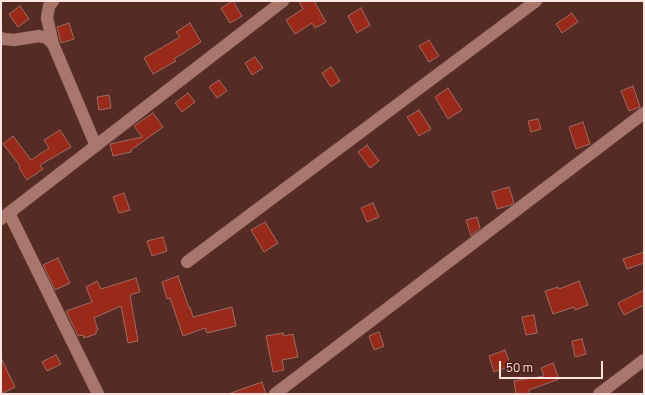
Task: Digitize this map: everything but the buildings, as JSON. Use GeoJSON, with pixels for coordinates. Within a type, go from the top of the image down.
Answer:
{"type":"FeatureCollection","features":[{"type":"Feature","properties":{"kind":"street"},"geometry":{"type":"LineString","coordinates":[[53,1],[47,18],[53,44],[96,146]]}},
{"type":"Feature","properties":{"kind":"street"},"geometry":{"type":"LineString","coordinates":[[98,394],[5,216],[283,1]]}},
{"type":"Feature","properties":{"kind":"street"},"geometry":{"type":"LineString","coordinates":[[187,262],[536,1]]}},
{"type":"Feature","properties":{"kind":"street"},"geometry":{"type":"LineString","coordinates":[[1,38],[14,40],[39,36],[47,38],[53,44]]}},
{"type":"Feature","properties":{"kind":"street"},"geometry":{"type":"LineString","coordinates":[[275,394],[644,113]]}},
{"type":"Feature","properties":{"kind":"street"},"geometry":{"type":"LineString","coordinates":[[599,394],[644,360]]}}]}
